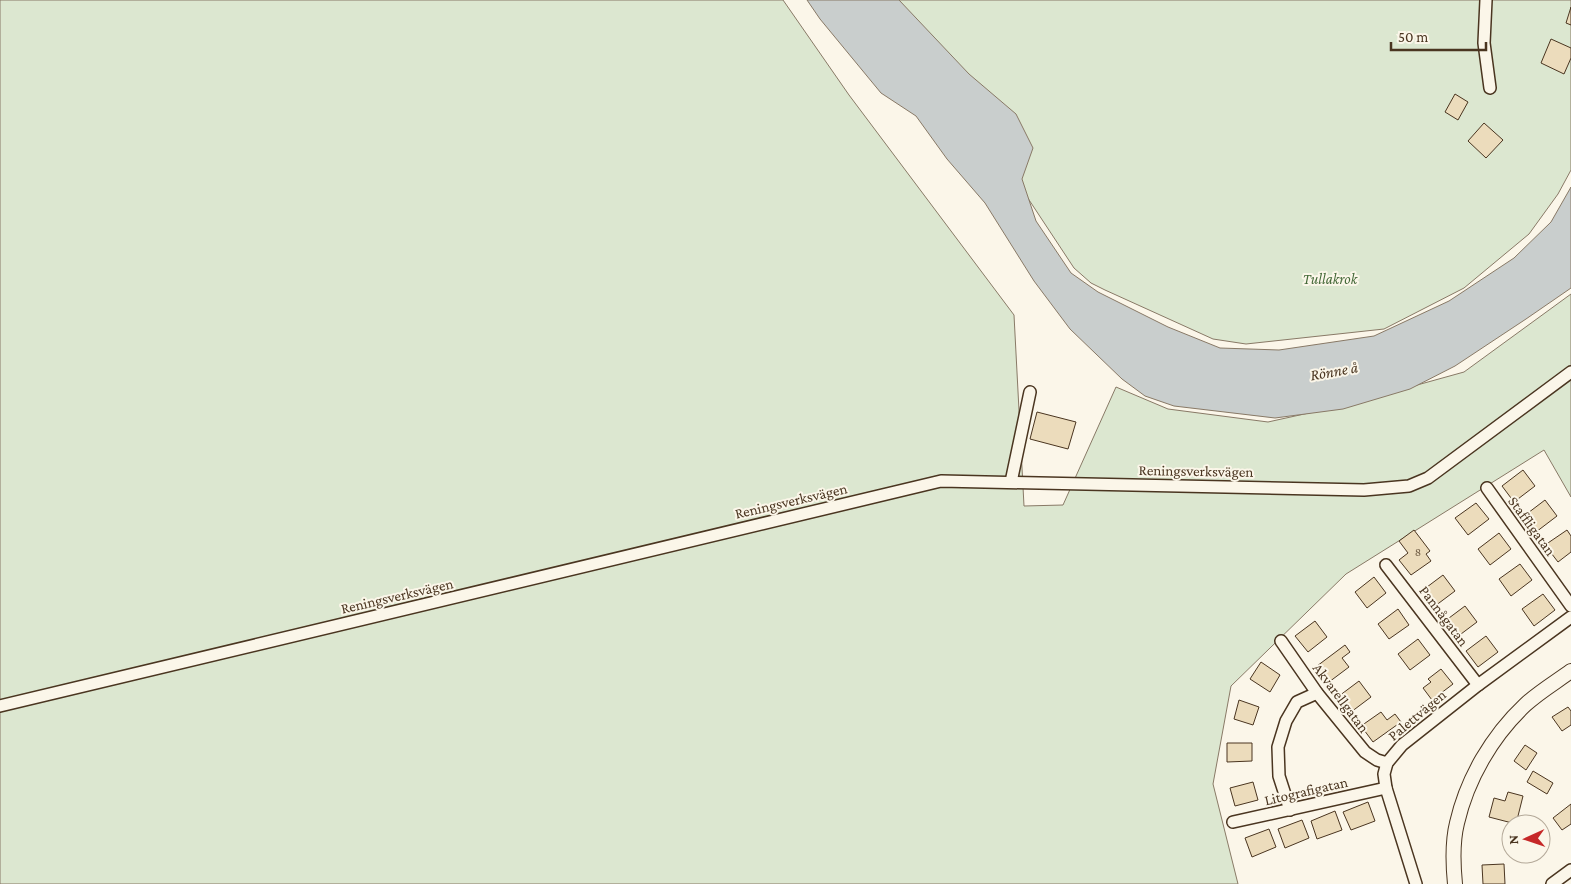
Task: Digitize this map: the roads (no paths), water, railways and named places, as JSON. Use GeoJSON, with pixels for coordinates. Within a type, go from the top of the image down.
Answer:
{"type":"FeatureCollection","features":[{"type":"Feature","properties":{"kind":"street"},"geometry":{"type":"LineString","coordinates":[[1486,0],[1484,43],[1490,88]]}},
{"type":"Feature","properties":{"kind":"street","name":"Reningsverksvägen"},"geometry":{"type":"LineString","coordinates":[[0,706],[941,482],[1364,490],[1409,486],[1435,474],[1571,372]]}},
{"type":"Feature","properties":{"kind":"street"},"geometry":{"type":"LineString","coordinates":[[1011,482],[1030,392]]}},
{"type":"Feature","properties":{"kind":"street","name":"Staffligatan"},"geometry":{"type":"LineString","coordinates":[[1487,488],[1571,606]]}},
{"type":"Feature","properties":{"kind":"street","name":"Pannågatan"},"geometry":{"type":"LineString","coordinates":[[1386,565],[1478,686]]}},
{"type":"Feature","properties":{"kind":"street","name":"Palettvägen"},"geometry":{"type":"LineString","coordinates":[[1416,884],[1386,788],[1384,774],[1386,763],[1402,745],[1571,617]]}},
{"type":"Feature","properties":{"kind":"street","name":"Akvarellgatan"},"geometry":{"type":"LineString","coordinates":[[1281,641],[1316,693],[1365,752],[1377,760],[1386,763]]}},
{"type":"Feature","properties":{"kind":"street"},"geometry":{"type":"LineString","coordinates":[[1455,884],[1454,860],[1457,823],[1475,773],[1490,746],[1506,725],[1526,704],[1571,671]]}},
{"type":"Feature","properties":{"kind":"street"},"geometry":{"type":"LineString","coordinates":[[1290,810],[1279,776],[1278,747],[1286,722],[1297,702],[1316,693]]}},
{"type":"Feature","properties":{"kind":"street","name":"Litografigatan"},"geometry":{"type":"LineString","coordinates":[[1233,822],[1386,788]]}},
{"type":"Feature","properties":{"kind":"street"},"geometry":{"type":"LineString","coordinates":[[1552,884],[1571,870]]}},
{"type":"Feature","properties":{"kind":"water","name":"Rönne å"},"geometry":{"type":"Polygon","coordinates":[[[807,0],[899,0],[969,74],[1016,114],[1033,148],[1022,179],[1036,221],[1071,273],[1098,292],[1168,327],[1220,348],[1279,350],[1374,336],[1449,301],[1514,258],[1551,222],[1571,187],[1571,288],[1455,366],[1410,389],[1343,409],[1275,418],[1174,406],[1145,396],[1122,379],[1070,329],[1034,281],[985,203],[947,159],[916,116],[881,93],[820,19],[807,0]]]}},
{"type":"Feature","properties":{"kind":"park label","name":"Tullakrok"},"geometry":{"type":"Point","coordinates":[1330,279]}}]}
